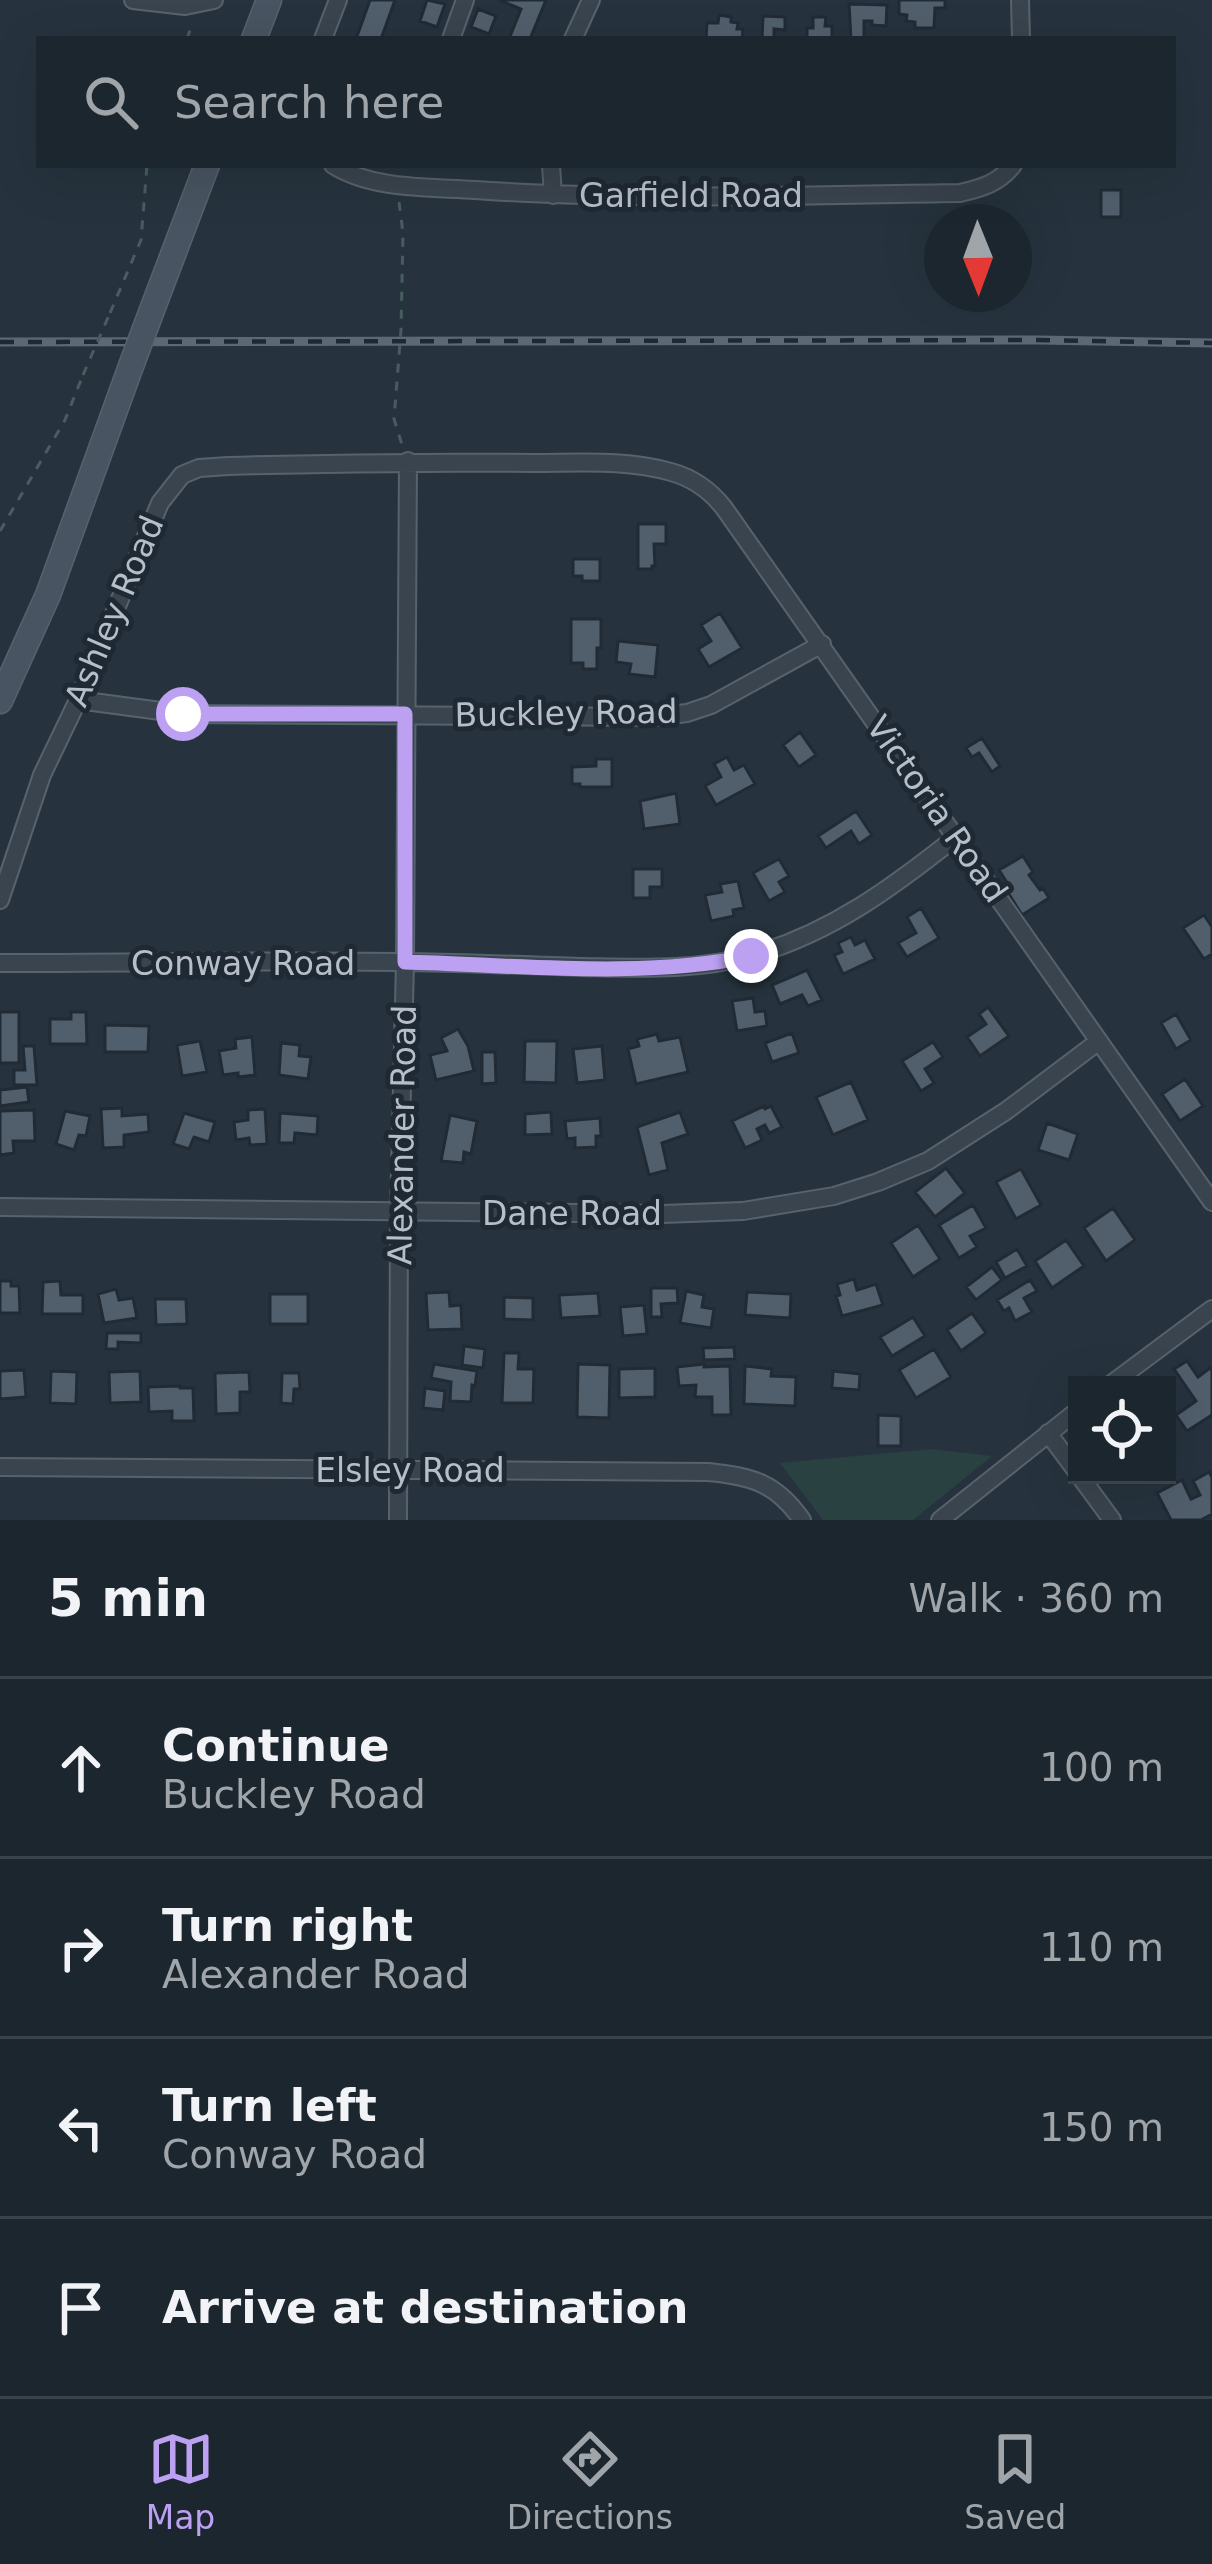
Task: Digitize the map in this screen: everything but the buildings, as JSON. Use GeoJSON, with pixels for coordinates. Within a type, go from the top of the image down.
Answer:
{"type":"FeatureCollection","features":[{"type":"Feature","properties":{"kind":"main road"},"geometry":{"type":"LineString","coordinates":[[255,36],[268,0]]}},
{"type":"Feature","properties":{"kind":"main road"},"geometry":{"type":"LineString","coordinates":[[0,701],[48,595],[206,168]]}},
{"type":"Feature","properties":{"kind":"street"},"geometry":{"type":"LineString","coordinates":[[133,0],[184,6],[214,0]]}},
{"type":"Feature","properties":{"kind":"street"},"geometry":{"type":"LineString","coordinates":[[323,36],[338,0]]}},
{"type":"Feature","properties":{"kind":"street"},"geometry":{"type":"LineString","coordinates":[[452,36],[465,0]]}},
{"type":"Feature","properties":{"kind":"street"},"geometry":{"type":"LineString","coordinates":[[574,36],[591,0]]}},
{"type":"Feature","properties":{"kind":"street"},"geometry":{"type":"LineString","coordinates":[[1020,0],[1021,36]]}},
{"type":"Feature","properties":{"kind":"street","name":"Garfield Road"},"geometry":{"type":"LineString","coordinates":[[340,168],[396,184],[553,196],[960,193],[986,187],[1011,168]]}},
{"type":"Feature","properties":{"kind":"street"},"geometry":{"type":"LineString","coordinates":[[396,184],[403,168]]}},
{"type":"Feature","properties":{"kind":"street"},"geometry":{"type":"LineString","coordinates":[[551,168],[553,196]]}},
{"type":"Feature","properties":{"kind":"street","name":"Ashley Road"},"geometry":{"type":"LineString","coordinates":[[0,900],[42,775],[160,503],[182,475],[199,467],[408,461],[626,464]]}},
{"type":"Feature","properties":{"kind":"street","name":"Alexander Road"},"geometry":{"type":"LineString","coordinates":[[398,1520],[408,461]]}},
{"type":"Feature","properties":{"kind":"street","name":"Victoria Road"},"geometry":{"type":"LineString","coordinates":[[626,464],[671,472],[713,494],[1212,1202]]}},
{"type":"Feature","properties":{"kind":"street","name":"Buckley Road"},"geometry":{"type":"LineString","coordinates":[[78,700],[183,714],[653,717],[711,705],[822,644]]}},
{"type":"Feature","properties":{"kind":"street","name":"Conway Road"},"geometry":{"type":"LineString","coordinates":[[0,964],[706,965],[802,939],[846,917],[956,838]]}},
{"type":"Feature","properties":{"kind":"street","name":"Dane Road"},"geometry":{"type":"LineString","coordinates":[[0,1207],[743,1211],[834,1196],[928,1161],[1099,1042]]}},
{"type":"Feature","properties":{"kind":"street"},"geometry":{"type":"LineString","coordinates":[[1122,1376],[1212,1309]]}},
{"type":"Feature","properties":{"kind":"street"},"geometry":{"type":"LineString","coordinates":[[940,1520],[1068,1418]]}},
{"type":"Feature","properties":{"kind":"street"},"geometry":{"type":"LineString","coordinates":[[1048,1433],[1068,1460]]}},
{"type":"Feature","properties":{"kind":"street","name":"Elsley Road"},"geometry":{"type":"LineString","coordinates":[[0,1467],[727,1474],[766,1484],[802,1520]]}},
{"type":"Feature","properties":{"kind":"street"},"geometry":{"type":"LineString","coordinates":[[1085,1484],[1112,1520]]}},
{"type":"Feature","properties":{"kind":"path"},"geometry":{"type":"LineString","coordinates":[[0,530],[65,420],[141,240],[147,168]]}},
{"type":"Feature","properties":{"kind":"path"},"geometry":{"type":"LineString","coordinates":[[396,184],[403,233],[394,419],[408,461]]}},
{"type":"Feature","properties":{"kind":"green space"},"geometry":{"type":"Polygon","coordinates":[[[931,1449],[992,1456],[913,1520],[823,1520],[780,1463],[931,1449]]]}},
{"type":"Feature","properties":{"kind":"railway"},"geometry":{"type":"LineString","coordinates":[[0,342],[1212,343]]}},
{"type":"Feature","properties":{"kind":"route"},"geometry":{"type":"LineString","coordinates":[[183,714],[405,714],[405,962],[620,968],[706,965],[751,956]]}}]}
